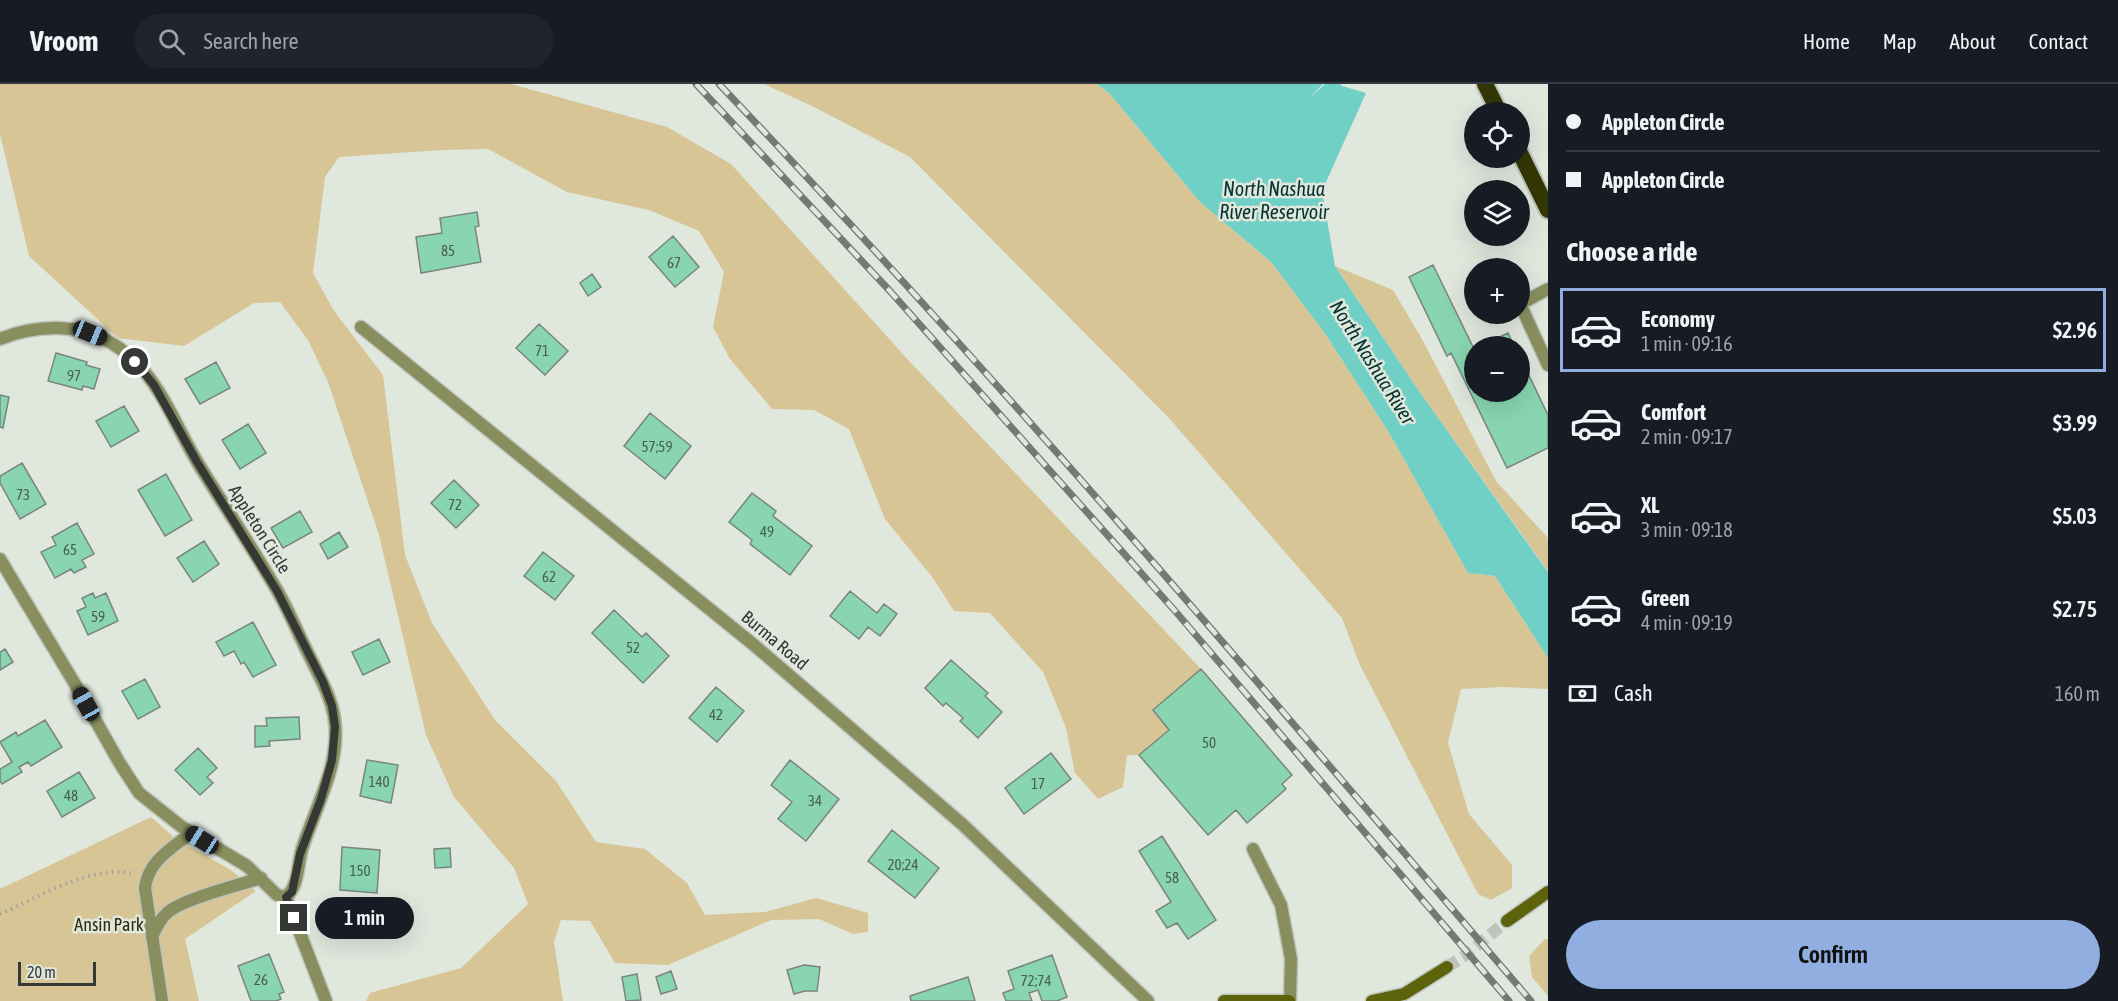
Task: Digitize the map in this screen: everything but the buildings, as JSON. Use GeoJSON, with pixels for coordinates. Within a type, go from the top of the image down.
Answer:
{"type":"FeatureCollection","features":[{"type":"Feature","properties":{"kind":"highway"},"geometry":{"type":"LineString","coordinates":[[1485,84],[1494,102]]}},
{"type":"Feature","properties":{"kind":"highway"},"geometry":{"type":"LineString","coordinates":[[1527,168],[1548,210]]}},
{"type":"Feature","properties":{"kind":"main road"},"geometry":{"type":"LineString","coordinates":[[1507,921],[1548,892]]}},
{"type":"Feature","properties":{"kind":"main road"},"geometry":{"type":"LineString","coordinates":[[1372,1001],[1386,1000],[1416,988],[1447,967]]}},
{"type":"Feature","properties":{"kind":"main road"},"geometry":{"type":"LineString","coordinates":[[1224,1001],[1290,1001]]}},
{"type":"Feature","properties":{"kind":"street"},"geometry":{"type":"LineString","coordinates":[[1548,289],[1520,304],[1548,366]]}},
{"type":"Feature","properties":{"kind":"street","name":"Burma Road"},"geometry":{"type":"LineString","coordinates":[[361,327],[754,645],[962,824],[1148,1001]]}},
{"type":"Feature","properties":{"kind":"street","name":"Appleton Circle"},"geometry":{"type":"LineString","coordinates":[[0,339],[41,328],[77,330],[114,344],[135,362],[154,385],[197,462],[286,607],[328,695],[335,727],[334,749],[329,773],[300,854],[292,892],[286,897]]}},
{"type":"Feature","properties":{"kind":"street"},"geometry":{"type":"LineString","coordinates":[[0,559],[132,783],[150,802],[190,833],[236,859],[261,878],[277,895],[286,897],[326,1001]]}},
{"type":"Feature","properties":{"kind":"street"},"geometry":{"type":"LineString","coordinates":[[162,1001],[145,888],[147,875],[157,861],[190,833]]}},
{"type":"Feature","properties":{"kind":"street"},"geometry":{"type":"LineString","coordinates":[[1252,849],[1281,905],[1291,959],[1290,1001]]}},
{"type":"Feature","properties":{"kind":"street"},"geometry":{"type":"LineString","coordinates":[[152,938],[159,923],[168,912],[183,903],[261,878]]}},
{"type":"Feature","properties":{"kind":"path"},"geometry":{"type":"LineString","coordinates":[[0,914],[80,879],[106,872],[147,875]]}},
{"type":"Feature","properties":{"kind":"green space"},"geometry":{"type":"Polygon","coordinates":[[[0,84],[511,84],[667,127],[731,164],[911,363],[1201,669],[1153,710],[1169,730],[1139,755],[1127,755],[1123,787],[1098,799],[1075,773],[1066,728],[1043,672],[990,613],[954,611],[933,578],[885,519],[849,429],[814,410],[772,409],[730,359],[713,327],[724,272],[699,231],[649,210],[567,192],[488,149],[339,157],[325,177],[313,273],[334,311],[383,375],[405,555],[432,623],[495,720],[556,781],[596,842],[645,849],[687,883],[705,915],[765,912],[816,898],[868,913],[868,932],[853,934],[819,919],[771,920],[668,965],[615,963],[590,921],[561,920],[554,942],[563,1001],[366,1001],[370,993],[461,968],[528,904],[514,868],[454,797],[426,735],[379,535],[328,382],[308,340],[280,302],[254,303],[184,346],[118,338],[29,256],[0,134],[0,84]]]}},
{"type":"Feature","properties":{"kind":"green space"},"geometry":{"type":"Polygon","coordinates":[[[764,84],[1097,84],[1110,94],[1199,201],[1271,262],[1324,332],[1388,431],[1468,573],[1495,576],[1548,658],[1548,689],[1502,687],[1461,689],[1448,743],[1469,814],[1512,865],[1512,888],[1491,900],[1478,894],[1359,663],[1342,618],[1169,418],[910,157],[764,84]]]}},
{"type":"Feature","properties":{"kind":"green space"},"geometry":{"type":"Polygon","coordinates":[[[1335,266],[1393,290],[1423,341],[1496,481],[1548,538],[1548,571],[1421,394],[1335,266]]]}},
{"type":"Feature","properties":{"kind":"green space","name":"Ansin Park"},"geometry":{"type":"Polygon","coordinates":[[[151,817],[176,839],[231,870],[256,891],[185,939],[199,1001],[0,1001],[0,889],[151,817]]]}},
{"type":"Feature","properties":{"kind":"green space"},"geometry":{"type":"Polygon","coordinates":[[[1545,939],[1548,939],[1548,996],[1532,977],[1529,956],[1545,939]]]}},
{"type":"Feature","properties":{"kind":"water","name":"North Nashua River Reservoir"},"geometry":{"type":"Polygon","coordinates":[[[1097,84],[1323,84],[1307,100],[1325,84],[1340,84],[1366,93],[1322,191],[1335,266],[1421,394],[1548,572],[1548,658],[1495,576],[1468,573],[1388,431],[1324,332],[1271,262],[1199,201],[1110,94],[1097,84]]]}},
{"type":"Feature","properties":{"kind":"tunnel"},"geometry":{"type":"LineString","coordinates":[[1447,967],[1507,921]]}},
{"type":"Feature","properties":{"kind":"railway"},"geometry":{"type":"LineString","coordinates":[[696,84],[889,290],[1176,612],[1509,1001]]}},
{"type":"Feature","properties":{"kind":"railway"},"geometry":{"type":"LineString","coordinates":[[719,84],[1030,422],[1531,1001]]}},
{"type":"Feature","properties":{"kind":"route"},"geometry":{"type":"LineString","coordinates":[[135,362],[154,385],[197,462],[277,591],[323,682],[332,706],[335,727],[334,749],[329,773],[300,854],[292,892],[286,897],[294,918]]}},
{"type":"Feature","properties":{"kind":"water label","name":"North Nashua River"},"geometry":{"type":"Point","coordinates":[1373,362]}}]}
